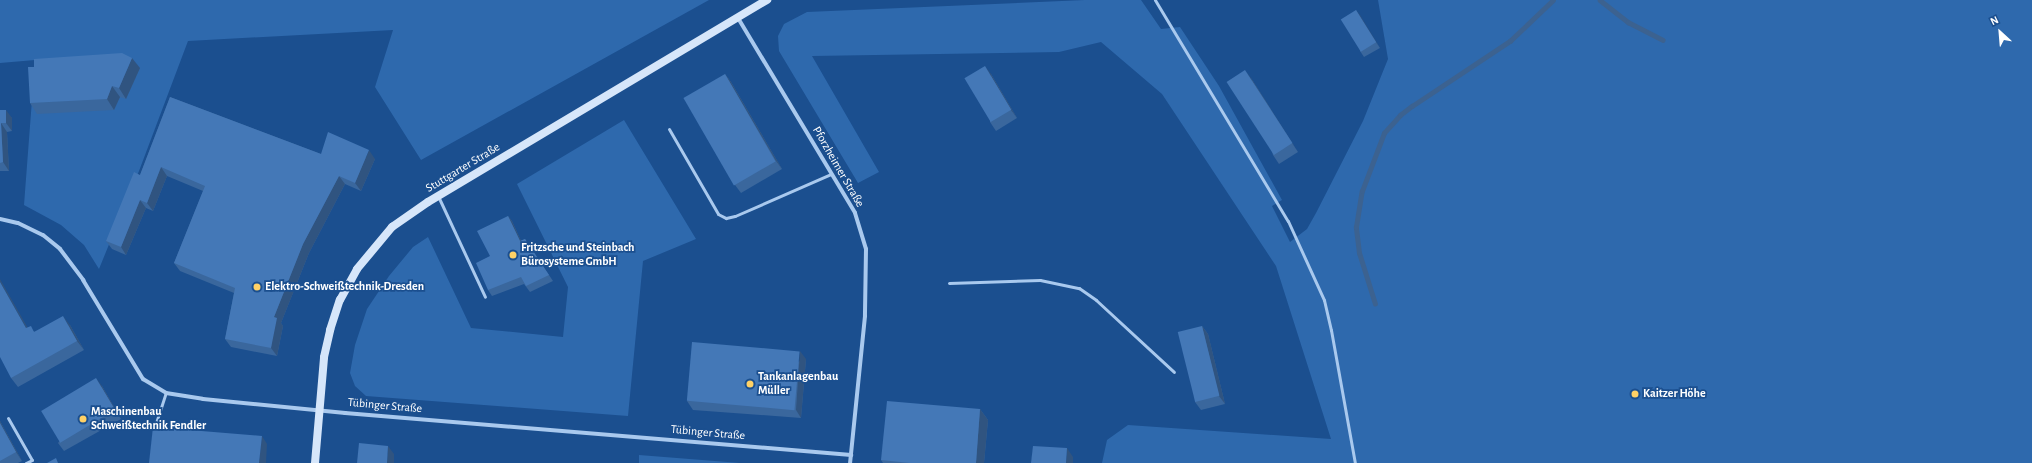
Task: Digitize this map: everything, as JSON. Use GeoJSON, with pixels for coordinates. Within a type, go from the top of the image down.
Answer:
{"type":"FeatureCollection","features":[{"type":"Feature","properties":{"kind":"main road","name":"Stuttgarter Straße"},"geometry":{"type":"LineString","coordinates":[[315,463],[324,357],[340,300],[357,269],[378,241],[392,227],[438,196],[767,0]]}},
{"type":"Feature","properties":{"kind":"street","name":"Pforzheimer Straße"},"geometry":{"type":"LineString","coordinates":[[737,18],[855,213],[866,249],[865,316],[850,463]]}},
{"type":"Feature","properties":{"kind":"street","name":"Tübinger Straße"},"geometry":{"type":"LineString","coordinates":[[0,220],[18,223],[43,234],[60,249],[83,280],[143,379],[166,393],[319,410],[851,455]]}},
{"type":"Feature","properties":{"kind":"lane"},"geometry":{"type":"LineString","coordinates":[[1155,0],[1288,221],[1324,300],[1332,330],[1355,463]]}},
{"type":"Feature","properties":{"kind":"lane"},"geometry":{"type":"LineString","coordinates":[[669,129],[718,214],[726,218],[735,216],[831,174]]}},
{"type":"Feature","properties":{"kind":"lane"},"geometry":{"type":"LineString","coordinates":[[438,196],[485,297]]}},
{"type":"Feature","properties":{"kind":"lane"},"geometry":{"type":"LineString","coordinates":[[949,283],[1040,280],[1078,288],[1096,300],[1174,372]]}},
{"type":"Feature","properties":{"kind":"lane"},"geometry":{"type":"LineString","coordinates":[[153,433],[166,393]]}},
{"type":"Feature","properties":{"kind":"lane"},"geometry":{"type":"LineString","coordinates":[[8,418],[32,460],[26,463]]}},
{"type":"Feature","properties":{"kind":"shaded area"},"geometry":{"type":"Polygon","coordinates":[[[0,0],[709,0],[421,160],[375,87],[393,30],[188,41],[139,171],[99,269],[84,245],[61,225],[24,205],[35,60],[0,63],[0,0]]]}},
{"type":"Feature","properties":{"kind":"shaded area"},"geometry":{"type":"Polygon","coordinates":[[[1085,0],[1141,0],[1161,29],[1180,27],[1219,86],[1282,200],[1272,206],[1290,242],[1307,229],[1316,213],[1363,121],[1388,59],[1378,0],[2032,0],[2032,463],[1102,463],[1107,440],[1128,425],[1331,439],[1276,266],[1162,94],[1101,42],[1059,52],[812,56],[879,172],[858,183],[779,51],[778,36],[784,24],[807,12],[1085,0]]]}},
{"type":"Feature","properties":{"kind":"shaded area"},"geometry":{"type":"Polygon","coordinates":[[[624,120],[696,239],[643,261],[628,416],[366,396],[355,386],[350,373],[355,345],[367,309],[389,276],[413,247],[428,237],[471,328],[563,337],[568,287],[517,184],[624,120]]]}},
{"type":"Feature","properties":{"kind":"shaded area"},"geometry":{"type":"Polygon","coordinates":[[[639,455],[740,463],[639,463],[639,455]]]}},
{"type":"Feature","properties":{"kind":"building"},"geometry":{"type":"Polygon","coordinates":[[[1356,10],[1376,42],[1361,52],[1341,20],[1356,10]]]}},
{"type":"Feature","properties":{"kind":"building"},"geometry":{"type":"Polygon","coordinates":[[[122,53],[132,58],[119,88],[112,86],[107,99],[30,103],[28,67],[34,67],[34,59],[122,53]]]}},
{"type":"Feature","properties":{"kind":"building"},"geometry":{"type":"Polygon","coordinates":[[[985,66],[1011,110],[991,122],[964,78],[985,66]]]}},
{"type":"Feature","properties":{"kind":"building"},"geometry":{"type":"Polygon","coordinates":[[[1245,70],[1292,143],[1274,155],[1227,82],[1245,70]]]}},
{"type":"Feature","properties":{"kind":"building"},"geometry":{"type":"Polygon","coordinates":[[[725,74],[776,161],[734,185],[683,98],[725,74]]]}},
{"type":"Feature","properties":{"kind":"building"},"geometry":{"type":"Polygon","coordinates":[[[170,97],[321,154],[328,132],[369,150],[355,183],[339,176],[303,244],[274,317],[277,318],[271,348],[225,339],[235,288],[174,263],[205,186],[161,167],[147,203],[140,200],[121,247],[106,241],[134,172],[140,175],[170,97]]]}},
{"type":"Feature","properties":{"kind":"building"},"geometry":{"type":"Polygon","coordinates":[[[0,110],[6,110],[6,123],[1,123],[3,162],[0,163],[0,110]]]}},
{"type":"Feature","properties":{"kind":"building","name":"Fritzsche und Steinbach Bürosysteme GmbH"},"geometry":{"type":"Polygon","coordinates":[[[508,216],[520,241],[525,239],[549,275],[526,286],[521,277],[488,290],[476,263],[490,256],[477,231],[508,216]]]}},
{"type":"Feature","properties":{"kind":"building"},"geometry":{"type":"Polygon","coordinates":[[[0,282],[26,328],[31,326],[34,332],[63,316],[77,341],[11,378],[0,357],[0,282]]]}},
{"type":"Feature","properties":{"kind":"building"},"geometry":{"type":"Polygon","coordinates":[[[1202,326],[1219,396],[1195,402],[1178,332],[1202,326]]]}},
{"type":"Feature","properties":{"kind":"building","name":"Tankanlagenbau Müller"},"geometry":{"type":"Polygon","coordinates":[[[692,342],[800,351],[794,410],[687,401],[692,342]]]}},
{"type":"Feature","properties":{"kind":"building","name":"Maschinenbau Schweißtechnik Fendler"},"geometry":{"type":"Polygon","coordinates":[[[96,378],[115,410],[60,443],[41,411],[96,378]]]}},
{"type":"Feature","properties":{"kind":"building"},"geometry":{"type":"Polygon","coordinates":[[[887,401],[980,409],[976,463],[910,463],[881,460],[887,401]]]}},
{"type":"Feature","properties":{"kind":"building"},"geometry":{"type":"Polygon","coordinates":[[[0,423],[16,452],[0,461],[0,423]]]}},
{"type":"Feature","properties":{"kind":"building"},"geometry":{"type":"Polygon","coordinates":[[[153,427],[262,436],[259,463],[149,463],[153,427]]]}},
{"type":"Feature","properties":{"kind":"building"},"geometry":{"type":"Polygon","coordinates":[[[359,443],[388,446],[387,463],[357,463],[359,443]]]}},
{"type":"Feature","properties":{"kind":"building"},"geometry":{"type":"Polygon","coordinates":[[[1033,446],[1067,448],[1066,463],[1031,463],[1033,446]]]}},
{"type":"Feature","properties":{"kind":"building"},"geometry":{"type":"Polygon","coordinates":[[[56,458],[58,463],[47,463],[56,458]]]}},
{"type":"Feature","properties":{"kind":"waterway"},"geometry":{"type":"LineString","coordinates":[[1375,304],[1359,253],[1356,227],[1362,191],[1384,133],[1400,115],[1412,106],[1510,41],[1553,0]]}},
{"type":"Feature","properties":{"kind":"waterway"},"geometry":{"type":"LineString","coordinates":[[1600,0],[1628,22],[1663,40]]}},
{"type":"Feature","properties":{"kind":"place","name":"Fritzsche und Steinbach Bürosysteme GmbH"},"geometry":{"type":"Point","coordinates":[513,255]}},
{"type":"Feature","properties":{"kind":"place","name":"Elektro-Schweißtechnik-Dresden"},"geometry":{"type":"Point","coordinates":[257,287]}},
{"type":"Feature","properties":{"kind":"place","name":"Tankanlagenbau Müller"},"geometry":{"type":"Point","coordinates":[750,384]}},
{"type":"Feature","properties":{"kind":"place","name":"Kaitzer Höhe"},"geometry":{"type":"Point","coordinates":[1635,394]}},
{"type":"Feature","properties":{"kind":"place","name":"Maschinenbau Schweißtechnik Fendler"},"geometry":{"type":"Point","coordinates":[83,419]}}]}
